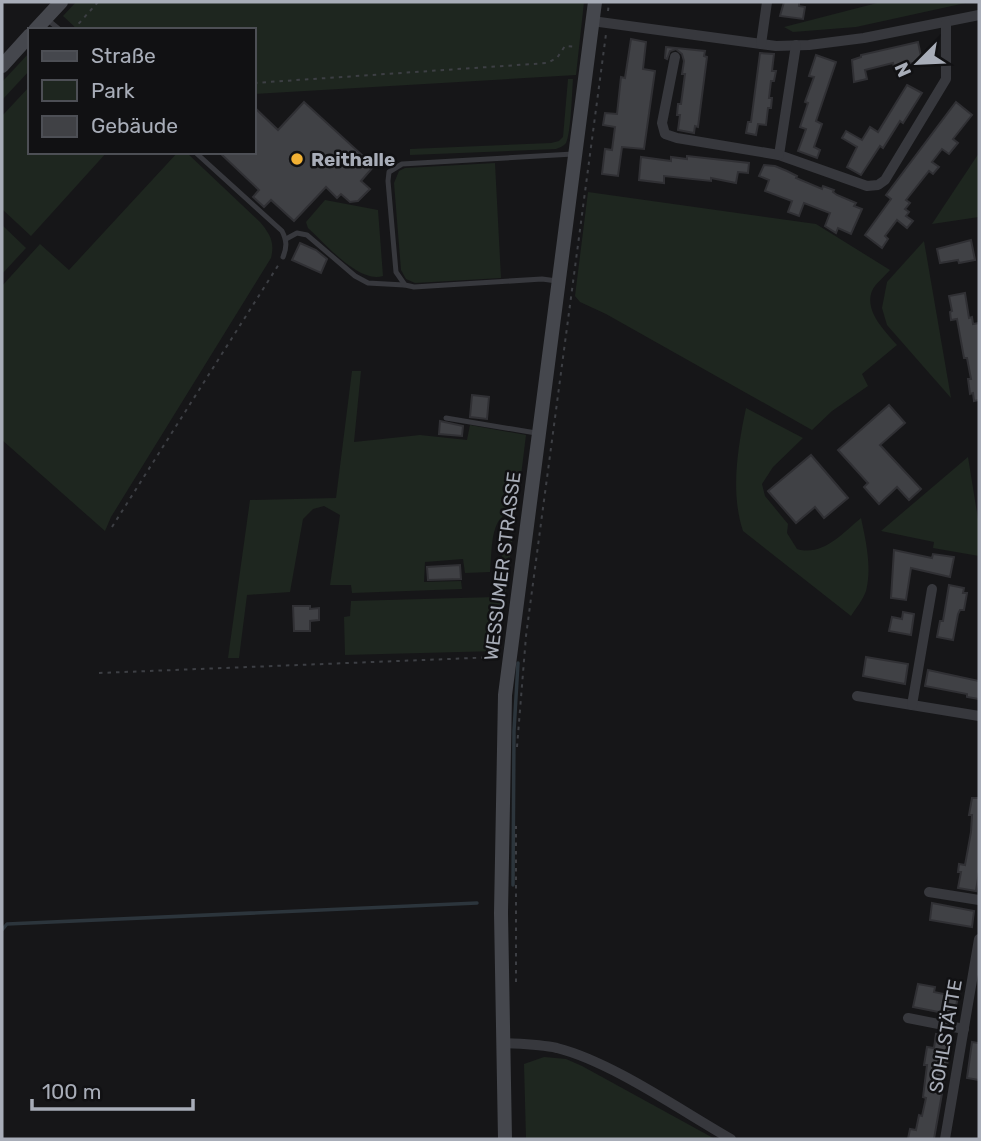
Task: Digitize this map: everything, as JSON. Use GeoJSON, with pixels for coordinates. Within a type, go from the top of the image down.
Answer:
{"type":"FeatureCollection","features":[{"type":"Feature","properties":{"kind":"main road"},"geometry":{"type":"LineString","coordinates":[[37,28],[61,2]]}},
{"type":"Feature","properties":{"kind":"main road","name":"WESSUMER STRASSE"},"geometry":{"type":"LineString","coordinates":[[505,1139],[501,913],[503,737],[509,657],[589,47],[600,22],[595,2]]}},
{"type":"Feature","properties":{"kind":"main road"},"geometry":{"type":"LineString","coordinates":[[2,66],[28,38]]}},
{"type":"Feature","properties":{"kind":"street"},"geometry":{"type":"LineString","coordinates":[[761,44],[767,2]]}},
{"type":"Feature","properties":{"kind":"street"},"geometry":{"type":"LineString","coordinates":[[600,22],[761,44],[796,45],[864,38],[979,15]]}},
{"type":"Feature","properties":{"kind":"street"},"geometry":{"type":"LineString","coordinates":[[675,57],[662,123],[665,134],[779,155],[867,187],[878,185],[885,180],[946,79],[946,23]]}},
{"type":"Feature","properties":{"kind":"street"},"geometry":{"type":"LineString","coordinates":[[779,155],[796,45]]}},
{"type":"Feature","properties":{"kind":"street"},"geometry":{"type":"LineString","coordinates":[[912,705],[932,589]]}},
{"type":"Feature","properties":{"kind":"street"},"geometry":{"type":"LineString","coordinates":[[857,696],[979,716]]}},
{"type":"Feature","properties":{"kind":"street"},"geometry":{"type":"LineString","coordinates":[[929,892],[979,900]]}},
{"type":"Feature","properties":{"kind":"street","name":"SOHLSTÄTTE"},"geometry":{"type":"LineString","coordinates":[[945,1139],[979,939]]}},
{"type":"Feature","properties":{"kind":"street"},"geometry":{"type":"LineString","coordinates":[[908,1018],[964,1029]]}},
{"type":"Feature","properties":{"kind":"street"},"geometry":{"type":"LineString","coordinates":[[502,1044],[534,1045],[580,1055],[731,1139]]}},
{"type":"Feature","properties":{"kind":"lane"},"geometry":{"type":"LineString","coordinates":[[46,18],[58,28]]}},
{"type":"Feature","properties":{"kind":"lane"},"geometry":{"type":"LineString","coordinates":[[197,154],[282,231],[286,239],[284,257]]}},
{"type":"Feature","properties":{"kind":"lane"},"geometry":{"type":"LineString","coordinates":[[405,285],[396,272],[395,264],[388,181],[389,172],[394,167],[413,163],[576,154]]}},
{"type":"Feature","properties":{"kind":"lane"},"geometry":{"type":"LineString","coordinates":[[286,239],[297,233],[307,235],[342,267],[368,283],[414,287],[542,279],[560,281]]}},
{"type":"Feature","properties":{"kind":"lane"},"geometry":{"type":"LineString","coordinates":[[446,418],[539,433]]}},
{"type":"Feature","properties":{"kind":"path"},"geometry":{"type":"LineString","coordinates":[[75,28],[98,2]]}},
{"type":"Feature","properties":{"kind":"path"},"geometry":{"type":"LineString","coordinates":[[517,747],[527,636],[600,22],[609,2]]}},
{"type":"Feature","properties":{"kind":"path"},"geometry":{"type":"LineString","coordinates":[[256,83],[547,63],[557,58],[565,46],[589,47]]}},
{"type":"Feature","properties":{"kind":"path"},"geometry":{"type":"LineString","coordinates":[[112,527],[284,257]]}},
{"type":"Feature","properties":{"kind":"path"},"geometry":{"type":"LineString","coordinates":[[99,673],[509,657]]}},
{"type":"Feature","properties":{"kind":"path"},"geometry":{"type":"LineString","coordinates":[[514,990],[516,826]]}},
{"type":"Feature","properties":{"kind":"green space"},"geometry":{"type":"Polygon","coordinates":[[[76,2],[584,2],[576,75],[256,94],[256,28],[76,28],[63,16],[76,2]]]}},
{"type":"Feature","properties":{"kind":"green space"},"geometry":{"type":"Polygon","coordinates":[[[881,2],[970,2],[856,27],[793,32],[784,27],[881,2]]]}},
{"type":"Feature","properties":{"kind":"green space"},"geometry":{"type":"Polygon","coordinates":[[[28,54],[28,72],[2,100],[2,82],[28,54]]]}},
{"type":"Feature","properties":{"kind":"green space"},"geometry":{"type":"Polygon","coordinates":[[[568,79],[573,79],[568,138],[566,143],[556,149],[410,155],[410,149],[559,141],[563,137],[568,79]]]}},
{"type":"Feature","properties":{"kind":"green space"},"geometry":{"type":"Polygon","coordinates":[[[28,88],[28,154],[105,154],[31,236],[2,209],[2,116],[28,88]]]}},
{"type":"Feature","properties":{"kind":"green space"},"geometry":{"type":"Polygon","coordinates":[[[979,153],[979,217],[932,224],[979,153]]]}},
{"type":"Feature","properties":{"kind":"green space"},"geometry":{"type":"Polygon","coordinates":[[[176,154],[188,154],[260,222],[271,238],[271,258],[111,517],[105,531],[2,440],[2,286],[40,244],[69,270],[176,154]]]}},
{"type":"Feature","properties":{"kind":"green space"},"geometry":{"type":"Polygon","coordinates":[[[495,163],[501,278],[415,283],[406,279],[401,270],[394,183],[399,171],[405,168],[495,163]]]}},
{"type":"Feature","properties":{"kind":"green space"},"geometry":{"type":"Polygon","coordinates":[[[588,192],[816,224],[890,270],[872,291],[870,298],[877,320],[897,345],[862,374],[868,386],[832,411],[812,430],[580,302],[575,296],[588,192]]]}},
{"type":"Feature","properties":{"kind":"green space"},"geometry":{"type":"Polygon","coordinates":[[[325,200],[378,210],[383,276],[374,277],[353,268],[308,228],[306,222],[325,200]]]}},
{"type":"Feature","properties":{"kind":"green space"},"geometry":{"type":"Polygon","coordinates":[[[2,225],[26,248],[2,274],[2,225]]]}},
{"type":"Feature","properties":{"kind":"green space"},"geometry":{"type":"Polygon","coordinates":[[[924,241],[951,398],[887,325],[882,308],[887,282],[924,241]]]}},
{"type":"Feature","properties":{"kind":"green space"},"geometry":{"type":"Polygon","coordinates":[[[352,371],[361,371],[354,442],[420,435],[467,440],[470,425],[526,435],[518,500],[495,528],[490,572],[465,573],[463,559],[425,562],[424,582],[461,581],[462,589],[352,593],[351,585],[330,585],[340,515],[324,506],[313,509],[303,519],[290,592],[247,595],[239,658],[228,658],[250,500],[336,498],[352,371]]]}},
{"type":"Feature","properties":{"kind":"green space"},"geometry":{"type":"Polygon","coordinates":[[[746,408],[803,438],[773,467],[762,484],[765,496],[788,524],[787,533],[797,549],[806,551],[823,547],[861,518],[868,554],[868,582],[863,598],[851,616],[743,531],[736,485],[738,453],[746,408]]]}},
{"type":"Feature","properties":{"kind":"green space"},"geometry":{"type":"Polygon","coordinates":[[[968,457],[979,525],[979,556],[933,548],[934,542],[881,531],[968,457]]]}},
{"type":"Feature","properties":{"kind":"green space"},"geometry":{"type":"Polygon","coordinates":[[[513,534],[498,651],[345,655],[344,617],[350,616],[351,601],[496,597],[505,547],[513,534]]]}},
{"type":"Feature","properties":{"kind":"green space"},"geometry":{"type":"Polygon","coordinates":[[[544,1057],[566,1059],[582,1066],[715,1139],[526,1139],[524,1064],[544,1057]]]}},
{"type":"Feature","properties":{"kind":"building"},"geometry":{"type":"Polygon","coordinates":[[[784,2],[799,2],[799,6],[805,7],[803,19],[780,16],[784,2]]]}},
{"type":"Feature","properties":{"kind":"building"},"geometry":{"type":"Polygon","coordinates":[[[631,39],[646,42],[643,69],[655,71],[644,149],[622,147],[618,176],[602,174],[605,149],[612,150],[615,127],[603,125],[605,113],[617,114],[621,77],[625,78],[631,39]]]}},
{"type":"Feature","properties":{"kind":"building"},"geometry":{"type":"Polygon","coordinates":[[[918,42],[922,61],[894,67],[893,63],[865,70],[867,79],[854,82],[852,60],[861,55],[918,42]]]}},
{"type":"Feature","properties":{"kind":"building"},"geometry":{"type":"Polygon","coordinates":[[[666,47],[705,51],[704,56],[707,57],[698,127],[695,126],[694,133],[678,130],[680,115],[677,115],[685,74],[682,74],[684,61],[682,54],[676,49],[670,51],[667,59],[665,58],[666,47]]]}},
{"type":"Feature","properties":{"kind":"building"},"geometry":{"type":"Polygon","coordinates":[[[760,53],[774,54],[772,71],[776,71],[774,81],[771,81],[771,108],[768,108],[766,125],[758,124],[756,135],[746,133],[748,122],[751,122],[760,53]]]}},
{"type":"Feature","properties":{"kind":"building"},"geometry":{"type":"Polygon","coordinates":[[[816,55],[836,62],[816,121],[822,124],[814,147],[820,150],[817,158],[798,151],[806,129],[800,127],[814,77],[809,76],[816,55]]]}},
{"type":"Feature","properties":{"kind":"building"},"geometry":{"type":"Polygon","coordinates":[[[907,85],[922,93],[903,123],[900,121],[861,175],[847,167],[857,147],[842,138],[846,131],[862,140],[870,127],[878,132],[907,85]]]}},
{"type":"Feature","properties":{"kind":"building","name":"Reithalle"},"geometry":{"type":"Polygon","coordinates":[[[304,102],[374,166],[361,181],[370,189],[358,201],[350,202],[341,194],[337,198],[326,187],[294,221],[271,200],[264,207],[253,197],[259,190],[221,154],[256,154],[256,109],[278,130],[304,102]]]}},
{"type":"Feature","properties":{"kind":"building"},"geometry":{"type":"Polygon","coordinates":[[[956,102],[972,115],[953,139],[958,143],[949,154],[942,149],[932,162],[939,167],[933,174],[929,171],[906,200],[910,203],[905,209],[909,212],[906,216],[913,221],[907,228],[897,220],[885,236],[888,239],[882,248],[865,235],[891,199],[886,195],[956,102]]]}},
{"type":"Feature","properties":{"kind":"building"},"geometry":{"type":"Polygon","coordinates":[[[687,156],[749,163],[748,173],[738,172],[736,183],[711,178],[711,181],[664,176],[664,183],[639,180],[641,157],[671,161],[671,157],[687,159],[687,156]]]}},
{"type":"Feature","properties":{"kind":"building"},"geometry":{"type":"Polygon","coordinates":[[[764,165],[775,166],[822,189],[823,186],[834,190],[837,195],[856,203],[854,206],[862,209],[851,234],[838,228],[836,233],[825,226],[830,213],[804,203],[799,216],[788,212],[792,201],[765,191],[769,180],[759,176],[764,165]]]}},
{"type":"Feature","properties":{"kind":"building"},"geometry":{"type":"Polygon","coordinates":[[[971,240],[975,260],[940,263],[937,249],[971,240]]]}},
{"type":"Feature","properties":{"kind":"building"},"geometry":{"type":"Polygon","coordinates":[[[300,243],[316,250],[327,259],[321,273],[292,260],[300,243]]]}},
{"type":"Feature","properties":{"kind":"building"},"geometry":{"type":"Polygon","coordinates":[[[965,293],[969,318],[972,317],[973,324],[979,323],[979,400],[974,401],[973,393],[970,394],[968,379],[971,379],[957,319],[951,320],[950,312],[949,296],[965,293]]]}},
{"type":"Feature","properties":{"kind":"building"},"geometry":{"type":"Polygon","coordinates":[[[472,395],[489,397],[487,419],[470,417],[472,395]]]}},
{"type":"Feature","properties":{"kind":"building"},"geometry":{"type":"Polygon","coordinates":[[[889,405],[905,423],[880,445],[921,489],[909,500],[897,487],[879,504],[864,487],[868,483],[838,450],[889,405]]]}},
{"type":"Feature","properties":{"kind":"building"},"geometry":{"type":"Polygon","coordinates":[[[440,421],[463,426],[462,436],[439,434],[440,421]]]}},
{"type":"Feature","properties":{"kind":"building"},"geometry":{"type":"Polygon","coordinates":[[[811,455],[848,498],[824,518],[815,507],[796,523],[768,491],[811,455]]]}},
{"type":"Feature","properties":{"kind":"building"},"geometry":{"type":"Polygon","coordinates":[[[894,550],[932,558],[933,554],[954,557],[950,577],[911,568],[906,600],[891,598],[894,550]]]}},
{"type":"Feature","properties":{"kind":"building"},"geometry":{"type":"Polygon","coordinates":[[[460,565],[461,579],[428,580],[427,567],[460,565]]]}},
{"type":"Feature","properties":{"kind":"building"},"geometry":{"type":"Polygon","coordinates":[[[949,585],[964,588],[963,593],[967,593],[964,610],[960,610],[958,614],[953,640],[937,637],[940,621],[943,621],[949,585]]]}},
{"type":"Feature","properties":{"kind":"building"},"geometry":{"type":"Polygon","coordinates":[[[293,606],[319,608],[319,620],[310,621],[310,631],[294,631],[293,606]]]}},
{"type":"Feature","properties":{"kind":"building"},"geometry":{"type":"Polygon","coordinates":[[[903,612],[914,614],[911,635],[889,631],[892,617],[902,619],[903,612]]]}},
{"type":"Feature","properties":{"kind":"building"},"geometry":{"type":"Polygon","coordinates":[[[866,657],[908,664],[905,684],[863,676],[866,657]]]}},
{"type":"Feature","properties":{"kind":"building"},"geometry":{"type":"Polygon","coordinates":[[[928,670],[979,681],[979,699],[925,686],[928,670]]]}},
{"type":"Feature","properties":{"kind":"building"},"geometry":{"type":"Polygon","coordinates":[[[972,798],[979,798],[979,872],[976,891],[958,888],[961,872],[958,872],[959,864],[965,865],[971,832],[972,815],[969,815],[972,798]]]}},
{"type":"Feature","properties":{"kind":"building"},"geometry":{"type":"Polygon","coordinates":[[[932,903],[974,911],[972,927],[930,920],[932,903]]]}},
{"type":"Feature","properties":{"kind":"building"},"geometry":{"type":"Polygon","coordinates":[[[918,984],[935,987],[934,992],[958,997],[954,1015],[913,1007],[918,984]]]}},
{"type":"Feature","properties":{"kind":"building"},"geometry":{"type":"Polygon","coordinates":[[[936,1034],[952,1037],[934,1139],[908,1139],[910,1129],[916,1130],[919,1115],[922,1116],[926,1098],[923,1097],[927,1047],[934,1048],[936,1034]]]}},
{"type":"Feature","properties":{"kind":"building"},"geometry":{"type":"Polygon","coordinates":[[[972,1042],[979,1043],[979,1080],[967,1078],[972,1042]]]}},
{"type":"Feature","properties":{"kind":"waterway"},"geometry":{"type":"LineString","coordinates":[[513,885],[514,731],[518,663]]}},
{"type":"Feature","properties":{"kind":"waterway"},"geometry":{"type":"LineString","coordinates":[[2,930],[7,924],[477,903]]}},
{"type":"Feature","properties":{"kind":"place","name":"Reithalle"},"geometry":{"type":"Point","coordinates":[297,159]}}]}
